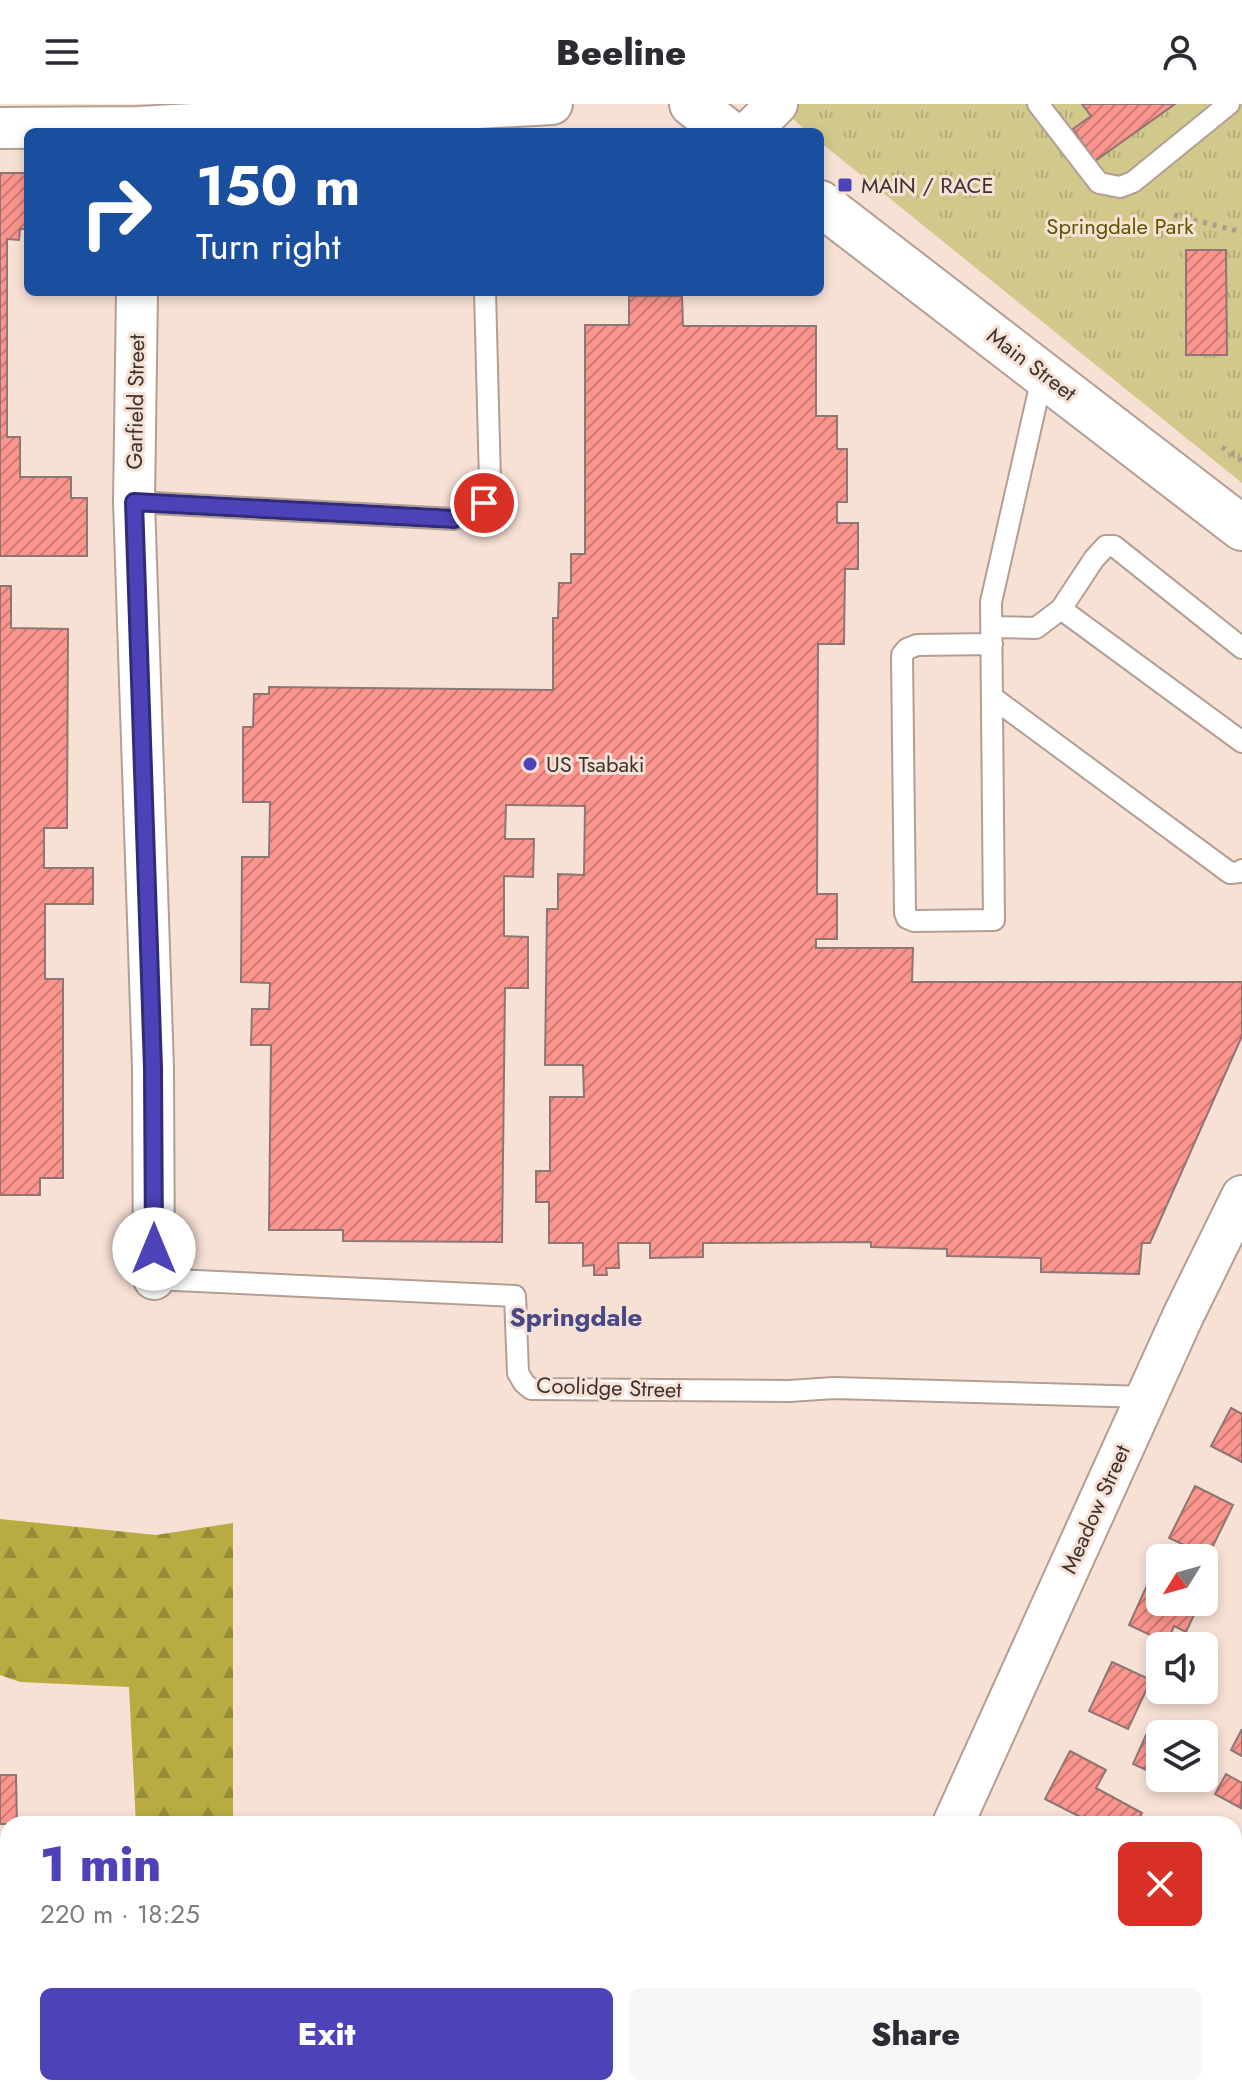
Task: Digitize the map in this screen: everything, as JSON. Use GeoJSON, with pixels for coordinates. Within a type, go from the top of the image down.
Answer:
{"type":"FeatureCollection","features":[{"type":"Feature","properties":{"kind":"main road"},"geometry":{"type":"LineString","coordinates":[[692,104],[723,128]]}},
{"type":"Feature","properties":{"kind":"main road","name":"Main Street"},"geometry":{"type":"LineString","coordinates":[[824,206],[1242,528]]}},
{"type":"Feature","properties":{"kind":"street"},"geometry":{"type":"LineString","coordinates":[[0,128],[139,121],[481,120],[552,104]]}},
{"type":"Feature","properties":{"kind":"street"},"geometry":{"type":"LineString","coordinates":[[753,128],[777,104]]}},
{"type":"Feature","properties":{"kind":"street","name":"Garfield Street"},"geometry":{"type":"LineString","coordinates":[[137,296],[134,502],[153,1068],[154,1279]]}},
{"type":"Feature","properties":{"kind":"street","name":"Meadow Street"},"geometry":{"type":"LineString","coordinates":[[957,1816],[1146,1397],[1242,1196]]}},
{"type":"Feature","properties":{"kind":"lane"},"geometry":{"type":"LineString","coordinates":[[1038,104],[1099,183],[1120,187],[1133,182],[1229,104]]}},
{"type":"Feature","properties":{"kind":"lane"},"geometry":{"type":"LineString","coordinates":[[134,502],[454,519],[484,503],[490,482],[485,296]]}},
{"type":"Feature","properties":{"kind":"lane"},"geometry":{"type":"LineString","coordinates":[[1043,373],[991,602],[992,636],[994,920],[914,921],[907,918],[902,655],[907,649],[917,645],[992,636],[1036,628],[1061,609],[1106,546],[1114,546],[1242,648]]}},
{"type":"Feature","properties":{"kind":"lane"},"geometry":{"type":"LineString","coordinates":[[1061,609],[1242,742]]}},
{"type":"Feature","properties":{"kind":"lane"},"geometry":{"type":"LineString","coordinates":[[992,697],[1230,873],[1242,870]]}},
{"type":"Feature","properties":{"kind":"lane","name":"Coolidge Street"},"geometry":{"type":"LineString","coordinates":[[154,1279],[515,1296],[518,1373],[531,1389],[789,1391],[834,1388],[1146,1397]]}},
{"type":"Feature","properties":{"kind":"path"},"geometry":{"type":"LineString","coordinates":[[1174,215],[1242,232]]}},
{"type":"Feature","properties":{"kind":"path"},"geometry":{"type":"LineString","coordinates":[[1222,447],[1242,461]]}},
{"type":"Feature","properties":{"kind":"green space","name":"Springdale Park"},"geometry":{"type":"Polygon","coordinates":[[[776,104],[1242,104],[1242,483],[824,145],[824,128],[803,128],[776,104]]]}},
{"type":"Feature","properties":{"kind":"green space"},"geometry":{"type":"Polygon","coordinates":[[[0,1519],[156,1535],[233,1523],[233,1816],[136,1816],[129,1687],[20,1682],[0,1675],[0,1519]]]}},
{"type":"Feature","properties":{"kind":"building"},"geometry":{"type":"Polygon","coordinates":[[[1082,104],[1175,104],[1095,161],[1073,129],[1091,116],[1082,104]]]}},
{"type":"Feature","properties":{"kind":"building"},"geometry":{"type":"Polygon","coordinates":[[[0,173],[24,173],[24,229],[20,229],[19,240],[7,239],[7,437],[20,437],[20,477],[71,477],[71,498],[87,498],[87,556],[0,556],[0,173]]]}},
{"type":"Feature","properties":{"kind":"building"},"geometry":{"type":"Polygon","coordinates":[[[1186,250],[1226,250],[1227,355],[1186,355],[1186,250]]]}},
{"type":"Feature","properties":{"kind":"building","name":"US Tsabaki"},"geometry":{"type":"Polygon","coordinates":[[[629,296],[682,296],[683,326],[816,326],[816,416],[837,416],[837,449],[847,449],[847,502],[837,502],[837,523],[858,523],[858,569],[845,569],[844,644],[818,644],[817,894],[837,894],[837,939],[816,939],[816,948],[913,948],[912,982],[1242,982],[1242,1036],[1150,1243],[1142,1243],[1139,1274],[1041,1272],[1041,1258],[947,1256],[947,1249],[871,1247],[871,1242],[703,1243],[703,1257],[650,1258],[650,1243],[618,1243],[619,1268],[606,1268],[607,1275],[594,1275],[594,1265],[583,1266],[583,1243],[549,1243],[549,1202],[536,1202],[536,1171],[550,1171],[550,1097],[584,1097],[583,1065],[545,1065],[547,909],[558,909],[558,874],[584,875],[585,806],[506,805],[505,839],[534,839],[533,877],[504,876],[504,936],[528,937],[528,988],[505,988],[502,1242],[343,1241],[343,1230],[269,1230],[271,1045],[251,1045],[252,1009],[269,1009],[270,983],[241,982],[242,857],[269,857],[270,802],[243,802],[243,727],[253,727],[254,694],[269,694],[269,687],[553,690],[553,618],[558,618],[559,583],[571,583],[571,554],[585,554],[585,325],[629,325],[629,296]]]}},
{"type":"Feature","properties":{"kind":"building"},"geometry":{"type":"Polygon","coordinates":[[[0,586],[11,586],[11,628],[68,629],[67,828],[44,828],[44,868],[93,868],[93,904],[45,904],[45,979],[63,979],[63,1178],[40,1178],[40,1195],[0,1195],[0,586]]]}},
{"type":"Feature","properties":{"kind":"building"},"geometry":{"type":"Polygon","coordinates":[[[1231,1408],[1242,1414],[1242,1462],[1211,1446],[1231,1408]]]}},
{"type":"Feature","properties":{"kind":"building"},"geometry":{"type":"Polygon","coordinates":[[[1195,1486],[1233,1505],[1214,1544],[1182,1544],[1169,1538],[1195,1486]]]}},
{"type":"Feature","properties":{"kind":"building"},"geometry":{"type":"Polygon","coordinates":[[[1146,1587],[1146,1616],[1193,1616],[1186,1632],[1174,1626],[1172,1632],[1146,1633],[1129,1625],[1146,1587]]]}},
{"type":"Feature","properties":{"kind":"building"},"geometry":{"type":"Polygon","coordinates":[[[1112,1662],[1146,1678],[1146,1691],[1128,1729],[1089,1711],[1112,1662]]]}},
{"type":"Feature","properties":{"kind":"building"},"geometry":{"type":"Polygon","coordinates":[[[1242,1729],[1242,1756],[1231,1750],[1242,1729]]]}},
{"type":"Feature","properties":{"kind":"building"},"geometry":{"type":"Polygon","coordinates":[[[1146,1735],[1146,1770],[1133,1764],[1146,1735]]]}},
{"type":"Feature","properties":{"kind":"building"},"geometry":{"type":"Polygon","coordinates":[[[1070,1751],[1106,1770],[1096,1788],[1142,1813],[1140,1816],[1078,1816],[1045,1799],[1070,1751]]]}},
{"type":"Feature","properties":{"kind":"building"},"geometry":{"type":"Polygon","coordinates":[[[1226,1774],[1242,1783],[1241,1808],[1215,1794],[1226,1774]]]}},
{"type":"Feature","properties":{"kind":"building"},"geometry":{"type":"Polygon","coordinates":[[[0,1775],[16,1775],[17,1816],[0,1816],[0,1775]]]}},
{"type":"Feature","properties":{"kind":"place","name":"MAIN / RACE"},"geometry":{"type":"Point","coordinates":[845,185]}},
{"type":"Feature","properties":{"kind":"place","name":"US Tsabaki"},"geometry":{"type":"Point","coordinates":[530,764]}},
{"type":"Feature","properties":{"kind":"district","name":"Springdale"},"geometry":{"type":"Point","coordinates":[576,1317]}},
{"type":"Feature","properties":{"kind":"route"},"geometry":{"type":"LineString","coordinates":[[154,1249],[153,1068],[134,502],[454,519],[484,503]]}}]}
